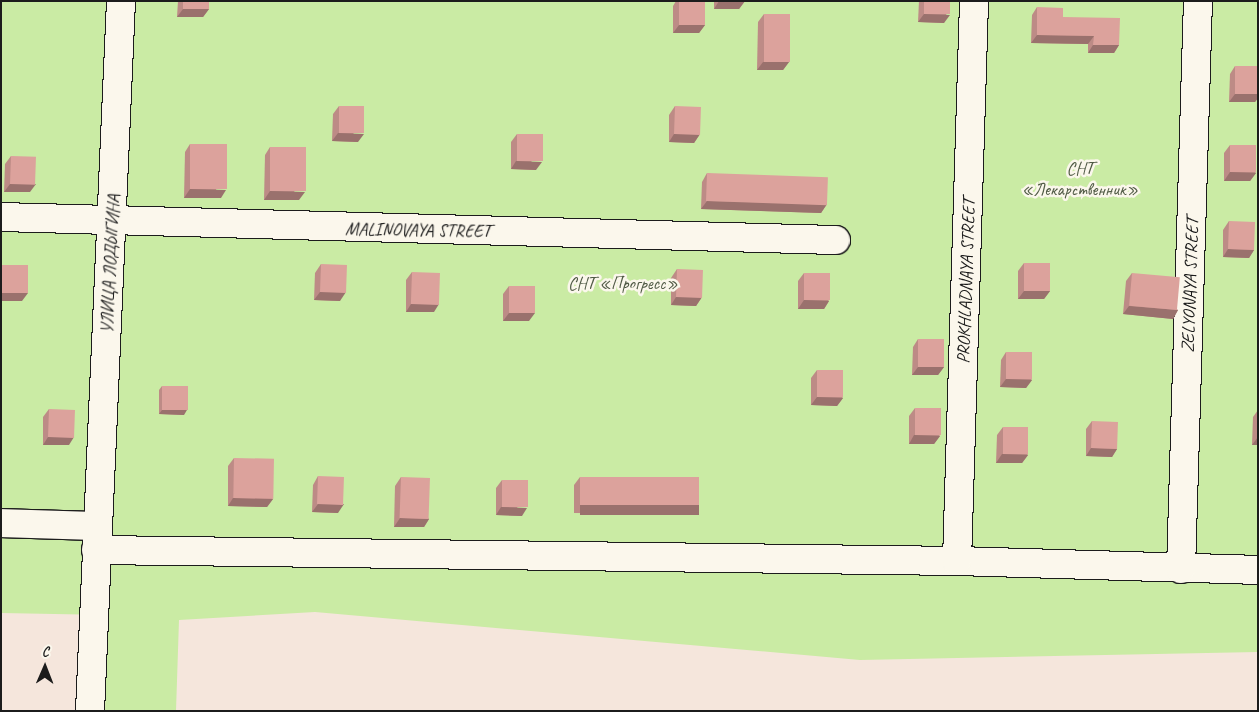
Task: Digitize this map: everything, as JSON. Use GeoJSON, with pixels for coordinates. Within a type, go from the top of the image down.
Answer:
{"type":"FeatureCollection","features":[{"type":"Feature","properties":{"kind":"street","name":"УЛИЦА ЛОДЫГИНА"},"geometry":{"type":"LineString","coordinates":[[90,711],[96,538],[113,222],[121,1]]}},
{"type":"Feature","properties":{"kind":"street","name":"PROKHLADNAYA STREET"},"geometry":{"type":"LineString","coordinates":[[957,561],[974,1]]}},
{"type":"Feature","properties":{"kind":"street","name":"ZELYONAYA STREET"},"geometry":{"type":"LineString","coordinates":[[1181,569],[1198,1]]}},
{"type":"Feature","properties":{"kind":"street","name":"MALINOVAYA STREET"},"geometry":{"type":"LineString","coordinates":[[1,217],[113,222],[836,240]]}},
{"type":"Feature","properties":{"kind":"street"},"geometry":{"type":"LineString","coordinates":[[1,523],[96,538],[1258,570]]}},
{"type":"Feature","properties":{"kind":"green space","name":"СНТ «Прогресс»"},"geometry":{"type":"Polygon","coordinates":[[[1,1],[1258,1],[1258,652],[860,660],[315,612],[179,620],[176,711],[105,711],[108,615],[1,613],[1,1]]]}},
{"type":"Feature","properties":{"kind":"building"},"geometry":{"type":"Polygon","coordinates":[[[183,1],[209,1],[209,9],[183,9],[183,1]]]}},
{"type":"Feature","properties":{"kind":"building"},"geometry":{"type":"Polygon","coordinates":[[[679,1],[705,1],[705,25],[679,25],[679,1]]]}},
{"type":"Feature","properties":{"kind":"building"},"geometry":{"type":"Polygon","coordinates":[[[924,1],[950,1],[950,14],[924,14],[924,1]]]}},
{"type":"Feature","properties":{"kind":"building"},"geometry":{"type":"Polygon","coordinates":[[[1037,7],[1063,8],[1063,17],[1120,18],[1119,45],[1093,45],[1094,36],[1037,35],[1037,7]]]}},
{"type":"Feature","properties":{"kind":"building"},"geometry":{"type":"Polygon","coordinates":[[[764,14],[790,14],[790,62],[764,62],[764,14]]]}},
{"type":"Feature","properties":{"kind":"building"},"geometry":{"type":"Polygon","coordinates":[[[1235,66],[1258,66],[1258,94],[1235,94],[1235,66]]]}},
{"type":"Feature","properties":{"kind":"building"},"geometry":{"type":"Polygon","coordinates":[[[339,106],[364,106],[364,133],[339,133],[339,106]]]}},
{"type":"Feature","properties":{"kind":"building"},"geometry":{"type":"Polygon","coordinates":[[[675,106],[701,107],[700,135],[674,134],[675,106]]]}},
{"type":"Feature","properties":{"kind":"building"},"geometry":{"type":"Polygon","coordinates":[[[517,134],[543,134],[543,161],[517,161],[517,134]]]}},
{"type":"Feature","properties":{"kind":"building"},"geometry":{"type":"Polygon","coordinates":[[[190,144],[227,144],[227,189],[190,189],[190,144]]]}},
{"type":"Feature","properties":{"kind":"building"},"geometry":{"type":"Polygon","coordinates":[[[1230,145],[1256,145],[1256,172],[1230,172],[1230,145]]]}},
{"type":"Feature","properties":{"kind":"building"},"geometry":{"type":"Polygon","coordinates":[[[270,147],[306,147],[306,191],[270,191],[270,147]]]}},
{"type":"Feature","properties":{"kind":"building"},"geometry":{"type":"Polygon","coordinates":[[[11,156],[36,157],[35,185],[10,184],[11,156]]]}},
{"type":"Feature","properties":{"kind":"building"},"geometry":{"type":"Polygon","coordinates":[[[707,173],[828,177],[827,205],[706,201],[707,173]]]}},
{"type":"Feature","properties":{"kind":"building"},"geometry":{"type":"Polygon","coordinates":[[[1229,221],[1255,222],[1254,250],[1228,249],[1229,221]]]}},
{"type":"Feature","properties":{"kind":"building"},"geometry":{"type":"Polygon","coordinates":[[[1024,263],[1050,263],[1050,291],[1024,291],[1024,263]]]}},
{"type":"Feature","properties":{"kind":"building"},"geometry":{"type":"Polygon","coordinates":[[[321,264],[347,265],[346,293],[320,292],[321,264]]]}},
{"type":"Feature","properties":{"kind":"building"},"geometry":{"type":"Polygon","coordinates":[[[2,265],[28,265],[28,293],[2,293],[2,265]]]}},
{"type":"Feature","properties":{"kind":"building"},"geometry":{"type":"Polygon","coordinates":[[[677,269],[703,270],[702,298],[676,297],[677,269]]]}},
{"type":"Feature","properties":{"kind":"building"},"geometry":{"type":"Polygon","coordinates":[[[412,272],[440,273],[439,305],[411,304],[412,272]]]}},
{"type":"Feature","properties":{"kind":"building"},"geometry":{"type":"Polygon","coordinates":[[[804,273],[830,273],[830,300],[804,300],[804,273]]]}},
{"type":"Feature","properties":{"kind":"building"},"geometry":{"type":"Polygon","coordinates":[[[1132,273],[1180,277],[1177,310],[1129,306],[1132,273]]]}},
{"type":"Feature","properties":{"kind":"building"},"geometry":{"type":"Polygon","coordinates":[[[509,286],[535,286],[535,313],[509,313],[509,286]]]}},
{"type":"Feature","properties":{"kind":"building"},"geometry":{"type":"Polygon","coordinates":[[[918,339],[944,339],[944,367],[918,367],[918,339]]]}},
{"type":"Feature","properties":{"kind":"building"},"geometry":{"type":"Polygon","coordinates":[[[1006,352],[1032,352],[1032,379],[1006,379],[1006,352]]]}},
{"type":"Feature","properties":{"kind":"building"},"geometry":{"type":"Polygon","coordinates":[[[817,370],[843,370],[843,397],[817,397],[817,370]]]}},
{"type":"Feature","properties":{"kind":"building"},"geometry":{"type":"Polygon","coordinates":[[[162,386],[188,386],[188,410],[162,410],[162,386]]]}},
{"type":"Feature","properties":{"kind":"building"},"geometry":{"type":"Polygon","coordinates":[[[915,408],[941,408],[941,435],[915,435],[915,408]]]}},
{"type":"Feature","properties":{"kind":"building"},"geometry":{"type":"Polygon","coordinates":[[[49,409],[75,410],[74,438],[48,437],[49,409]]]}},
{"type":"Feature","properties":{"kind":"building"},"geometry":{"type":"Polygon","coordinates":[[[1092,421],[1118,422],[1117,449],[1091,448],[1092,421]]]}},
{"type":"Feature","properties":{"kind":"building"},"geometry":{"type":"Polygon","coordinates":[[[1003,427],[1028,427],[1028,454],[1003,454],[1003,427]]]}},
{"type":"Feature","properties":{"kind":"building"},"geometry":{"type":"Polygon","coordinates":[[[234,458],[274,459],[273,499],[233,498],[234,458]]]}},
{"type":"Feature","properties":{"kind":"building"},"geometry":{"type":"Polygon","coordinates":[[[318,476],[344,477],[343,505],[317,504],[318,476]]]}},
{"type":"Feature","properties":{"kind":"building"},"geometry":{"type":"Polygon","coordinates":[[[401,477],[430,478],[429,519],[400,518],[401,477]]]}},
{"type":"Feature","properties":{"kind":"building"},"geometry":{"type":"Polygon","coordinates":[[[580,477],[699,477],[699,505],[580,505],[580,477]]]}},
{"type":"Feature","properties":{"kind":"building"},"geometry":{"type":"Polygon","coordinates":[[[502,480],[528,480],[528,507],[502,507],[502,480]]]}},
{"type":"Feature","properties":{"kind":"park label","name":"СНТ «Лекарственник»"},"geometry":{"type":"Point","coordinates":[1080,179]}}]}
